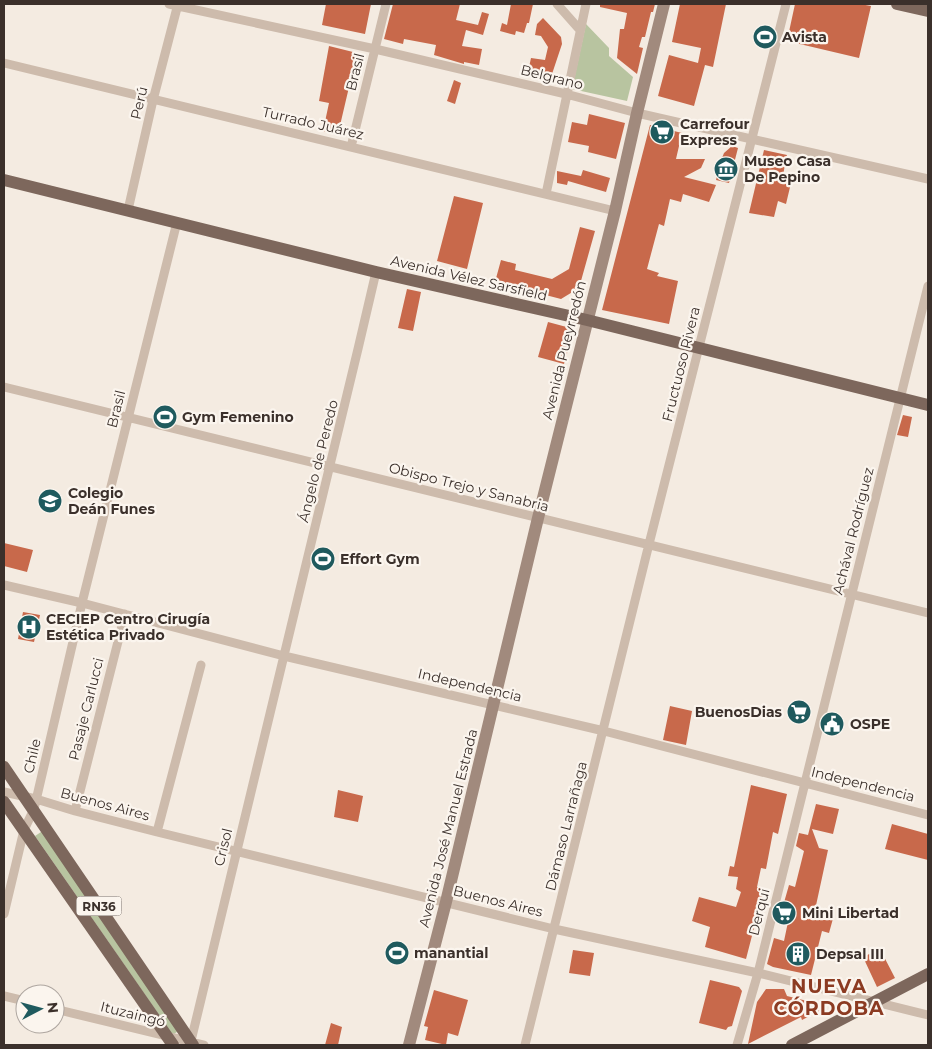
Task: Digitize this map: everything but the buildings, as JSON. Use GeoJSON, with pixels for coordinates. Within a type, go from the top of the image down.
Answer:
{"type":"FeatureCollection","features":[{"type":"Feature","properties":{"kind":"main road","name":"Avenida Pueyrredón"},"geometry":{"type":"LineString","coordinates":[[494,704],[664,4]]}},
{"type":"Feature","properties":{"kind":"main road"},"geometry":{"type":"LineString","coordinates":[[897,4],[928,11]]}},
{"type":"Feature","properties":{"kind":"main road","name":"Avenida Vélez Sarsfield"},"geometry":{"type":"LineString","coordinates":[[4,180],[376,272],[587,320],[928,404]]}},
{"type":"Feature","properties":{"kind":"main road","name":"Avenida José Manuel Estrada"},"geometry":{"type":"LineString","coordinates":[[410,1045],[494,704]]}},
{"type":"Feature","properties":{"kind":"main road","name":"RN36"},"geometry":{"type":"LineString","coordinates":[[4,767],[31,802],[191,1044]]}},
{"type":"Feature","properties":{"kind":"main road","name":"RN36"},"geometry":{"type":"LineString","coordinates":[[4,802],[170,1041]]}},
{"type":"Feature","properties":{"kind":"main road"},"geometry":{"type":"LineString","coordinates":[[792,1045],[928,974]]}},
{"type":"Feature","properties":{"kind":"street","name":"Belgrano"},"geometry":{"type":"LineString","coordinates":[[174,4],[375,49],[566,94],[637,113],[928,179]]}},
{"type":"Feature","properties":{"kind":"street","name":"Perú"},"geometry":{"type":"LineString","coordinates":[[128,210],[174,4]]}},
{"type":"Feature","properties":{"kind":"street","name":"Brasil"},"geometry":{"type":"LineString","coordinates":[[351,147],[386,4]]}},
{"type":"Feature","properties":{"kind":"street"},"geometry":{"type":"LineString","coordinates":[[557,4],[580,30]]}},
{"type":"Feature","properties":{"kind":"street"},"geometry":{"type":"LineString","coordinates":[[546,194],[586,4]]}},
{"type":"Feature","properties":{"kind":"street","name":"Fructuoso Rivera"},"geometry":{"type":"LineString","coordinates":[[604,731],[649,544],[786,4]]}},
{"type":"Feature","properties":{"kind":"street","name":"Turrado Juárez"},"geometry":{"type":"LineString","coordinates":[[4,63],[615,212]]}},
{"type":"Feature","properties":{"kind":"street","name":"Brasil"},"geometry":{"type":"LineString","coordinates":[[82,603],[177,222]]}},
{"type":"Feature","properties":{"kind":"street","name":"Ángelo de Peredo"},"geometry":{"type":"LineString","coordinates":[[284,656],[376,272]]}},
{"type":"Feature","properties":{"kind":"street","name":"Achával Rodríguez"},"geometry":{"type":"LineString","coordinates":[[804,783],[902,398],[928,286]]}},
{"type":"Feature","properties":{"kind":"street","name":"Obispo Trejo y Sanabria"},"geometry":{"type":"LineString","coordinates":[[4,386],[928,613]]}},
{"type":"Feature","properties":{"kind":"street","name":"Independencia"},"geometry":{"type":"LineString","coordinates":[[4,585],[82,603],[284,656],[604,731],[928,815]]}},
{"type":"Feature","properties":{"kind":"street","name":"Chile"},"geometry":{"type":"LineString","coordinates":[[4,914],[82,603]]}},
{"type":"Feature","properties":{"kind":"street","name":"Pasaje Carlucci"},"geometry":{"type":"LineString","coordinates":[[75,811],[125,614]]}},
{"type":"Feature","properties":{"kind":"street","name":"Crisol"},"geometry":{"type":"LineString","coordinates":[[191,1044],[284,656]]}},
{"type":"Feature","properties":{"kind":"street"},"geometry":{"type":"LineString","coordinates":[[157,832],[201,665]]}},
{"type":"Feature","properties":{"kind":"street","name":"Dámaso Larrañaga"},"geometry":{"type":"LineString","coordinates":[[525,1045],[604,731]]}},
{"type":"Feature","properties":{"kind":"street","name":"Derqui"},"geometry":{"type":"LineString","coordinates":[[737,1045],[758,973],[804,783]]}},
{"type":"Feature","properties":{"kind":"street","name":"Buenos Aires"},"geometry":{"type":"LineString","coordinates":[[4,792],[31,802],[236,850],[554,929],[758,973],[878,1001],[928,1015]]}},
{"type":"Feature","properties":{"kind":"street","name":"Ituzaingó"},"geometry":{"type":"LineString","coordinates":[[65,1012],[170,1041],[204,1045]]}},
{"type":"Feature","properties":{"kind":"green space"},"geometry":{"type":"Polygon","coordinates":[[[586,24],[609,48],[609,56],[633,77],[627,101],[572,89],[586,24]]]}},
{"type":"Feature","properties":{"kind":"green space"},"geometry":{"type":"Polygon","coordinates":[[[44,832],[178,1031],[173,1035],[35,836],[44,832]]]}},
{"type":"Feature","properties":{"kind":"place","name":"Avista"},"geometry":{"type":"Point","coordinates":[765,37]}},
{"type":"Feature","properties":{"kind":"place","name":"Carrefour Express"},"geometry":{"type":"Point","coordinates":[662,132]}},
{"type":"Feature","properties":{"kind":"place","name":"Museo Casa De Pepino"},"geometry":{"type":"Point","coordinates":[726,169]}},
{"type":"Feature","properties":{"kind":"place","name":"Gym Femenino"},"geometry":{"type":"Point","coordinates":[165,417]}},
{"type":"Feature","properties":{"kind":"place","name":"Colegio Deán Funes"},"geometry":{"type":"Point","coordinates":[50,501]}},
{"type":"Feature","properties":{"kind":"place","name":"Effort Gym"},"geometry":{"type":"Point","coordinates":[323,559]}},
{"type":"Feature","properties":{"kind":"place","name":"CECIEP Centro Cirugía Estética Privado"},"geometry":{"type":"Point","coordinates":[29,627]}},
{"type":"Feature","properties":{"kind":"place","name":"BuenosDias"},"geometry":{"type":"Point","coordinates":[799,712]}},
{"type":"Feature","properties":{"kind":"place","name":"OSPE"},"geometry":{"type":"Point","coordinates":[832,724]}},
{"type":"Feature","properties":{"kind":"place","name":"Mini Libertad"},"geometry":{"type":"Point","coordinates":[784,913]}},
{"type":"Feature","properties":{"kind":"place","name":"manantial"},"geometry":{"type":"Point","coordinates":[397,953]}},
{"type":"Feature","properties":{"kind":"place","name":"Depsal III"},"geometry":{"type":"Point","coordinates":[798,954]}},
{"type":"Feature","properties":{"kind":"district","name":"NUEVA CÓRDOBA"},"geometry":{"type":"Point","coordinates":[829,997]}}]}
